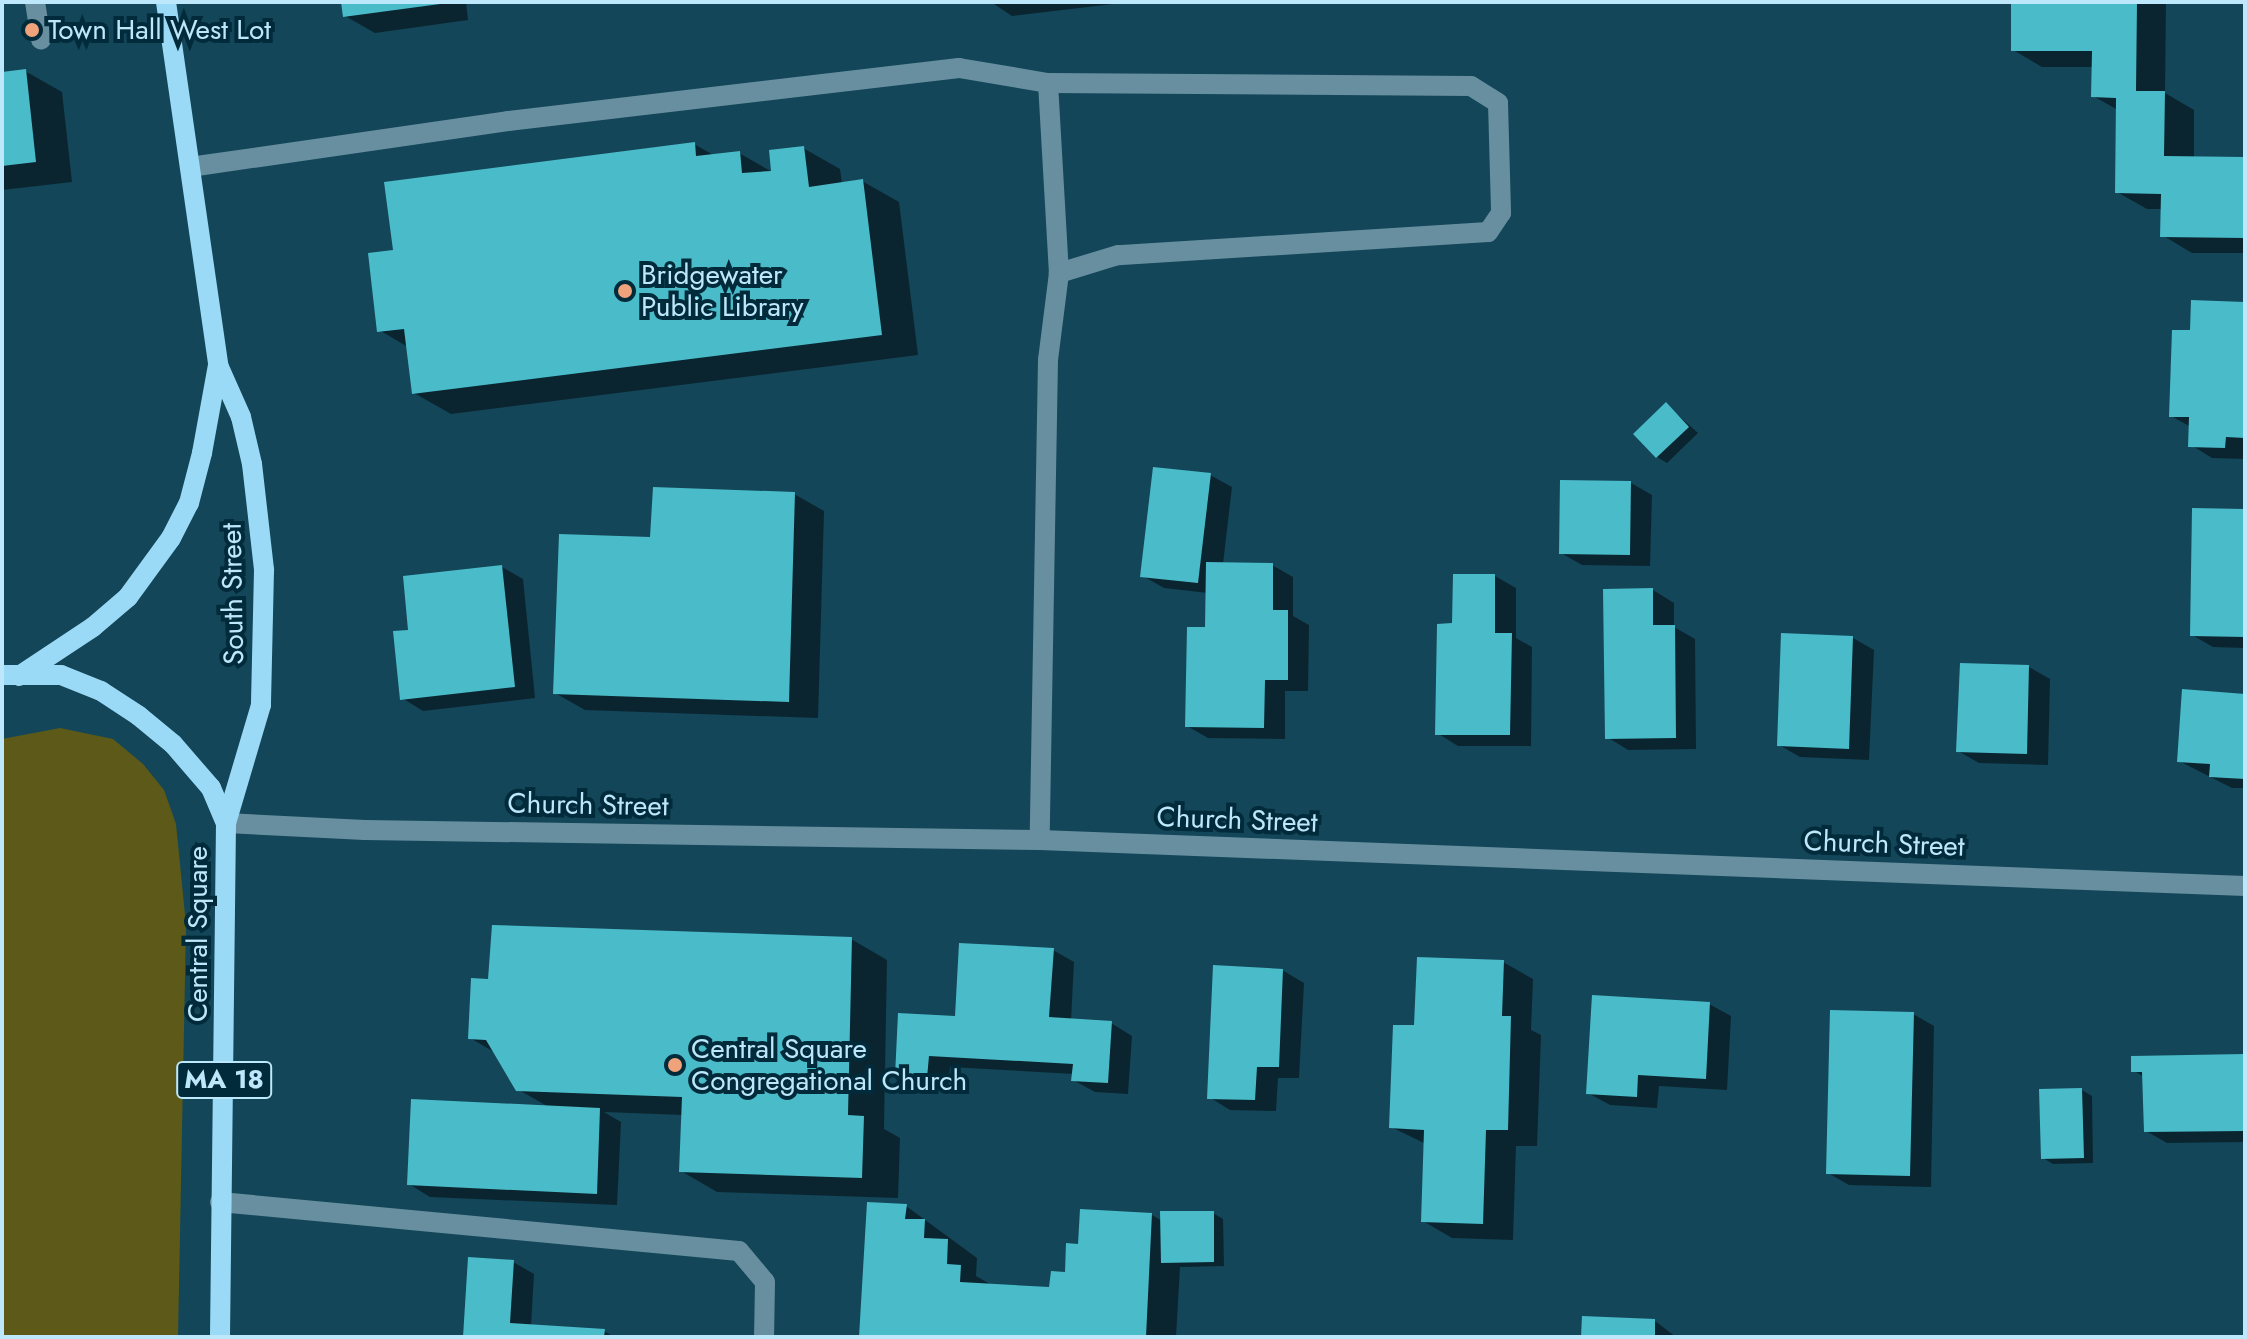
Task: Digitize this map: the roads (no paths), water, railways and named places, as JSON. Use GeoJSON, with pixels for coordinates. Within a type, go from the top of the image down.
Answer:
{"type":"FeatureCollection","features":[{"type":"Feature","properties":{"kind":"main road","name":"South Street"},"geometry":{"type":"LineString","coordinates":[[166,2],[218,365],[241,417],[252,464],[264,570],[261,705],[226,823]]}},
{"type":"Feature","properties":{"kind":"main road","name":"South Street"},"geometry":{"type":"LineString","coordinates":[[6,680],[93,627],[128,597],[171,538],[189,503],[202,453],[218,365]]}},
{"type":"Feature","properties":{"kind":"main road","name":"Central Square"},"geometry":{"type":"LineString","coordinates":[[6,680],[61,675],[101,691],[173,744],[211,788],[226,823],[220,1337]]}},
{"type":"Feature","properties":{"kind":"street"},"geometry":{"type":"LineString","coordinates":[[35,2],[41,40]]}},
{"type":"Feature","properties":{"kind":"street"},"geometry":{"type":"LineString","coordinates":[[190,167],[508,121],[959,68],[1048,83],[1471,86],[1498,103],[1501,213],[1488,232],[1118,255],[1059,273]]}},
{"type":"Feature","properties":{"kind":"street"},"geometry":{"type":"LineString","coordinates":[[1040,840],[1048,360],[1059,273],[1048,83]]}},
{"type":"Feature","properties":{"kind":"street","name":"Church Street"},"geometry":{"type":"LineString","coordinates":[[226,823],[365,830],[1040,840],[2245,886]]}},
{"type":"Feature","properties":{"kind":"street"},"geometry":{"type":"LineString","coordinates":[[220,1202],[646,1238],[739,1251],[765,1282],[764,1337]]}},
{"type":"Feature","properties":{"kind":"place","name":"Town Hall West Lot"},"geometry":{"type":"Point","coordinates":[32,30]}},
{"type":"Feature","properties":{"kind":"place","name":"Bridgewater Public Library"},"geometry":{"type":"Point","coordinates":[625,291]}},
{"type":"Feature","properties":{"kind":"place","name":"Central Square Congregational Church"},"geometry":{"type":"Point","coordinates":[675,1065]}}]}
